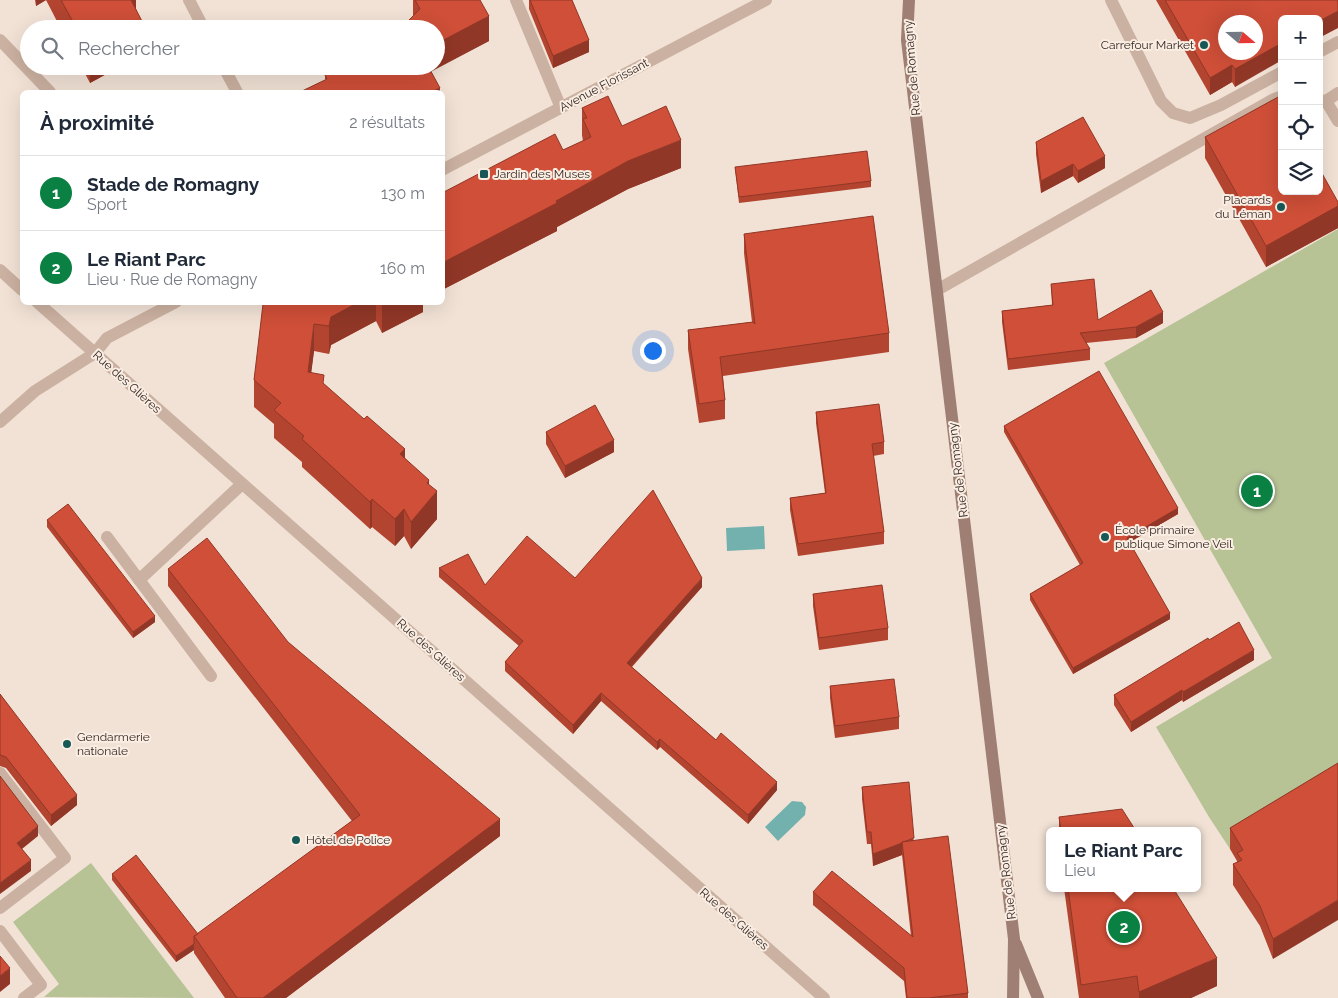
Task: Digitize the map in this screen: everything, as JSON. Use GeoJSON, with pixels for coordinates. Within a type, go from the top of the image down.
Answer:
{"type":"FeatureCollection","features":[{"type":"Feature","properties":{"kind":"street"},"geometry":{"type":"LineString","coordinates":[[189,0],[199,20]]}},
{"type":"Feature","properties":{"kind":"street"},"geometry":{"type":"LineString","coordinates":[[516,0],[561,108]]}},
{"type":"Feature","properties":{"kind":"street","name":"Avenue Florissant"},"geometry":{"type":"LineString","coordinates":[[445,168],[766,0]]}},
{"type":"Feature","properties":{"kind":"street","name":"Rue de Romagny"},"geometry":{"type":"LineString","coordinates":[[908,0],[908,40],[1014,940],[1013,998]]}},
{"type":"Feature","properties":{"kind":"street"},"geometry":{"type":"LineString","coordinates":[[1111,0],[1161,101],[1173,113],[1190,118],[1221,105],[1278,74]]}},
{"type":"Feature","properties":{"kind":"street"},"geometry":{"type":"LineString","coordinates":[[0,40],[20,61]]}},
{"type":"Feature","properties":{"kind":"street"},"geometry":{"type":"LineString","coordinates":[[1323,50],[1338,42]]}},
{"type":"Feature","properties":{"kind":"street"},"geometry":{"type":"LineString","coordinates":[[34,75],[48,90]]}},
{"type":"Feature","properties":{"kind":"street"},"geometry":{"type":"LineString","coordinates":[[228,75],[236,90]]}},
{"type":"Feature","properties":{"kind":"street"},"geometry":{"type":"LineString","coordinates":[[1338,93],[1323,100],[1338,121]]}},
{"type":"Feature","properties":{"kind":"street"},"geometry":{"type":"LineString","coordinates":[[937,290],[1278,98]]}},
{"type":"Feature","properties":{"kind":"street"},"geometry":{"type":"LineString","coordinates":[[0,270],[20,288]]}},
{"type":"Feature","properties":{"kind":"street","name":"Rue des Glières"},"geometry":{"type":"LineString","coordinates":[[40,305],[824,998]]}},
{"type":"Feature","properties":{"kind":"street"},"geometry":{"type":"LineString","coordinates":[[0,422],[35,391],[95,353],[106,338],[170,305]]}},
{"type":"Feature","properties":{"kind":"street"},"geometry":{"type":"LineString","coordinates":[[139,580],[242,484]]}},
{"type":"Feature","properties":{"kind":"street"},"geometry":{"type":"LineString","coordinates":[[107,537],[212,676]]}},
{"type":"Feature","properties":{"kind":"street"},"geometry":{"type":"LineString","coordinates":[[0,773],[65,858],[0,908]]}},
{"type":"Feature","properties":{"kind":"street"},"geometry":{"type":"LineString","coordinates":[[0,931],[41,985],[24,998]]}},
{"type":"Feature","properties":{"kind":"street","name":"Rue de Romagny"},"geometry":{"type":"LineString","coordinates":[[1014,940],[1038,998]]}},
{"type":"Feature","properties":{"kind":"green space"},"geometry":{"type":"Polygon","coordinates":[[[1338,229],[1338,783],[1230,849],[1156,727],[1272,658],[1104,363],[1338,229]]]}},
{"type":"Feature","properties":{"kind":"green space"},"geometry":{"type":"Polygon","coordinates":[[[91,863],[194,998],[44,997],[59,984],[13,922],[91,863]]]}},
{"type":"Feature","properties":{"kind":"water"},"geometry":{"type":"Polygon","coordinates":[[[764,526],[765,549],[727,551],[726,528],[764,526]]]}},
{"type":"Feature","properties":{"kind":"water"},"geometry":{"type":"Polygon","coordinates":[[[792,801],[802,802],[806,807],[805,815],[778,841],[765,827],[792,801]]]}},
{"type":"Feature","properties":{"kind":"building"},"geometry":{"type":"Polygon","coordinates":[[[61,0],[131,0],[141,20],[72,20],[61,0]]]}},
{"type":"Feature","properties":{"kind":"building"},"geometry":{"type":"Polygon","coordinates":[[[415,0],[480,0],[489,16],[445,39],[445,20],[409,20],[420,9],[415,0]]]}},
{"type":"Feature","properties":{"kind":"building"},"geometry":{"type":"Polygon","coordinates":[[[530,0],[572,0],[589,40],[553,56],[530,0]]]}},
{"type":"Feature","properties":{"kind":"building"},"geometry":{"type":"Polygon","coordinates":[[[1165,0],[1338,0],[1338,11],[1323,19],[1323,15],[1278,15],[1278,45],[1263,54],[1263,15],[1218,15],[1218,60],[1251,60],[1235,69],[1232,65],[1210,78],[1165,0]]]}},
{"type":"Feature","properties":{"kind":"building"},"geometry":{"type":"Polygon","coordinates":[[[325,75],[433,75],[440,88],[436,90],[304,90],[327,79],[325,75]]]}},
{"type":"Feature","properties":{"kind":"building"},"geometry":{"type":"Polygon","coordinates":[[[608,96],[622,126],[666,106],[681,140],[628,161],[556,201],[557,203],[445,261],[445,191],[555,134],[563,150],[591,137],[583,119],[587,118],[582,108],[608,96]]]}},
{"type":"Feature","properties":{"kind":"building","name":"Placards du Léman"},"geometry":{"type":"Polygon","coordinates":[[[1278,97],[1278,195],[1323,195],[1323,175],[1338,202],[1338,206],[1266,246],[1205,137],[1278,97]]]}},
{"type":"Feature","properties":{"kind":"building"},"geometry":{"type":"Polygon","coordinates":[[[1083,117],[1105,156],[1078,171],[1073,164],[1041,181],[1036,142],[1083,117]]]}},
{"type":"Feature","properties":{"kind":"building"},"geometry":{"type":"Polygon","coordinates":[[[867,151],[871,181],[739,197],[735,167],[867,151]]]}},
{"type":"Feature","properties":{"kind":"building"},"geometry":{"type":"Polygon","coordinates":[[[873,216],[889,333],[720,357],[725,400],[699,404],[688,330],[753,322],[755,324],[744,234],[873,216]]]}},
{"type":"Feature","properties":{"kind":"building"},"geometry":{"type":"Polygon","coordinates":[[[1094,279],[1098,320],[1151,290],[1163,312],[1136,327],[1080,333],[1090,349],[1008,359],[1002,311],[1053,305],[1051,284],[1094,279]]]}},
{"type":"Feature","properties":{"kind":"building"},"geometry":{"type":"Polygon","coordinates":[[[263,305],[353,305],[331,317],[329,326],[314,324],[308,372],[324,375],[323,383],[364,419],[367,416],[405,449],[400,454],[429,480],[427,483],[437,491],[411,522],[404,509],[395,519],[372,499],[370,502],[302,439],[304,436],[274,410],[281,403],[254,380],[263,305]]]}},
{"type":"Feature","properties":{"kind":"building"},"geometry":{"type":"Polygon","coordinates":[[[1099,371],[1178,508],[1127,538],[1170,613],[1073,668],[1030,594],[1083,563],[1004,426],[1099,371]]]}},
{"type":"Feature","properties":{"kind":"building"},"geometry":{"type":"Polygon","coordinates":[[[879,404],[884,442],[872,444],[884,532],[798,544],[790,498],[826,493],[816,412],[879,404]]]}},
{"type":"Feature","properties":{"kind":"building"},"geometry":{"type":"Polygon","coordinates":[[[595,405],[614,440],[565,466],[546,432],[595,405]]]}},
{"type":"Feature","properties":{"kind":"building"},"geometry":{"type":"Polygon","coordinates":[[[653,490],[702,578],[627,663],[716,740],[721,733],[777,782],[748,815],[660,739],[657,742],[601,693],[573,725],[505,662],[523,641],[439,568],[468,554],[485,585],[527,536],[575,578],[653,490]]]}},
{"type":"Feature","properties":{"kind":"building"},"geometry":{"type":"Polygon","coordinates":[[[68,504],[155,616],[133,632],[47,520],[68,504]]]}},
{"type":"Feature","properties":{"kind":"building"},"geometry":{"type":"Polygon","coordinates":[[[207,538],[288,642],[500,819],[263,998],[237,998],[194,936],[360,815],[168,569],[207,538]]]}},
{"type":"Feature","properties":{"kind":"building"},"geometry":{"type":"Polygon","coordinates":[[[882,585],[888,628],[819,638],[813,594],[882,585]]]}},
{"type":"Feature","properties":{"kind":"building"},"geometry":{"type":"Polygon","coordinates":[[[1239,622],[1254,650],[1183,692],[1182,690],[1131,722],[1114,695],[1208,638],[1209,640],[1239,622]]]}},
{"type":"Feature","properties":{"kind":"building"},"geometry":{"type":"Polygon","coordinates":[[[894,679],[899,717],[835,726],[830,686],[894,679]]]}},
{"type":"Feature","properties":{"kind":"building"},"geometry":{"type":"Polygon","coordinates":[[[0,694],[77,795],[51,815],[6,757],[0,755],[0,694]]]}},
{"type":"Feature","properties":{"kind":"building"},"geometry":{"type":"Polygon","coordinates":[[[1338,763],[1338,900],[1273,939],[1260,906],[1233,864],[1242,860],[1237,853],[1243,850],[1230,828],[1338,763]]]}},
{"type":"Feature","properties":{"kind":"building"},"geometry":{"type":"Polygon","coordinates":[[[0,776],[38,826],[17,843],[31,860],[0,883],[0,776]]]}},
{"type":"Feature","properties":{"kind":"building"},"geometry":{"type":"Polygon","coordinates":[[[909,782],[914,838],[873,854],[871,832],[867,832],[862,787],[909,782]]]}},
{"type":"Feature","properties":{"kind":"building"},"geometry":{"type":"Polygon","coordinates":[[[1122,809],[1133,827],[1060,827],[1059,817],[1122,809]]]}},
{"type":"Feature","properties":{"kind":"building"},"geometry":{"type":"Polygon","coordinates":[[[948,836],[968,993],[929,998],[907,998],[904,968],[813,892],[832,871],[913,937],[902,842],[948,836]]]}},
{"type":"Feature","properties":{"kind":"building"},"geometry":{"type":"Polygon","coordinates":[[[136,855],[198,934],[194,936],[194,944],[176,956],[112,874],[136,855]]]}},
{"type":"Feature","properties":{"kind":"building"},"geometry":{"type":"Polygon","coordinates":[[[1069,892],[1176,892],[1217,958],[1139,992],[1137,976],[1081,985],[1069,892]]]}},
{"type":"Feature","properties":{"kind":"building"},"geometry":{"type":"Polygon","coordinates":[[[0,956],[10,968],[0,976],[0,956]]]}},
{"type":"Feature","properties":{"kind":"place","name":"Carrefour Market"},"geometry":{"type":"Point","coordinates":[1204,45]}},
{"type":"Feature","properties":{"kind":"place","name":"Jardin des Muses"},"geometry":{"type":"Point","coordinates":[484,174]}},
{"type":"Feature","properties":{"kind":"place","name":"Placards du Léman"},"geometry":{"type":"Point","coordinates":[1281,207]}},
{"type":"Feature","properties":{"kind":"place","name":"Stade de Romagny"},"geometry":{"type":"Point","coordinates":[1257,491]}},
{"type":"Feature","properties":{"kind":"place","name":"École primaire publique Simone Veil"},"geometry":{"type":"Point","coordinates":[1105,537]}},
{"type":"Feature","properties":{"kind":"place","name":"Gendarmerie nationale"},"geometry":{"type":"Point","coordinates":[67,744]}},
{"type":"Feature","properties":{"kind":"place","name":"Hôtel de Police"},"geometry":{"type":"Point","coordinates":[296,840]}},
{"type":"Feature","properties":{"kind":"place","name":"Le Riant Parc"},"geometry":{"type":"Point","coordinates":[1124,927]}}]}
